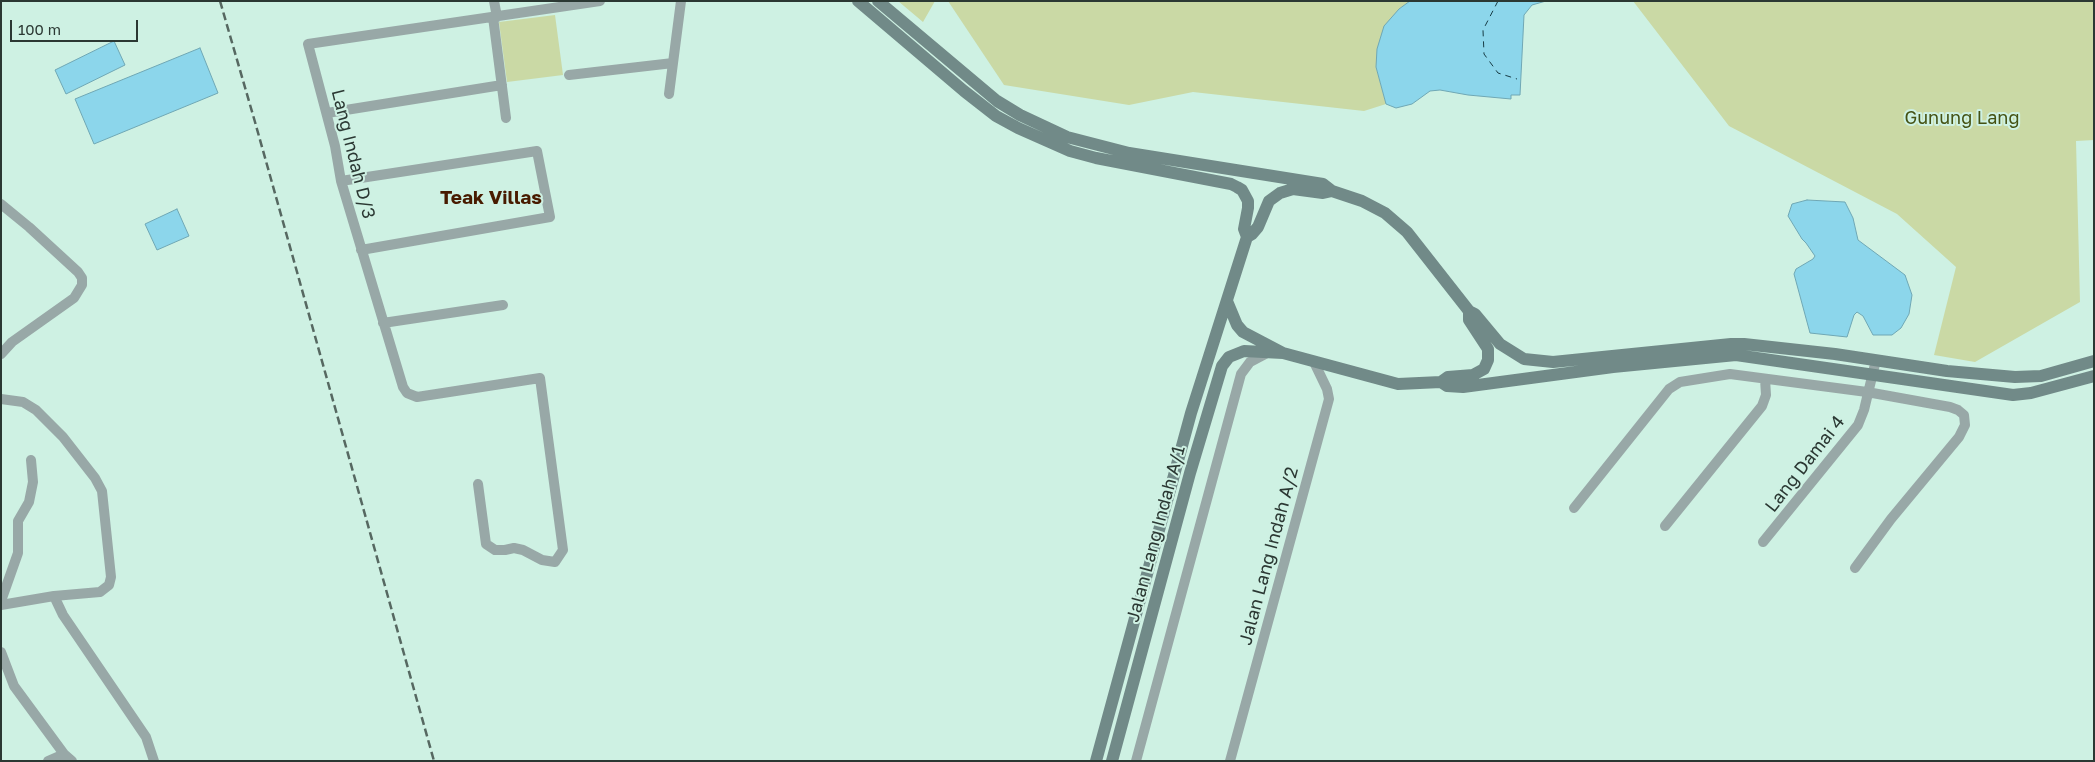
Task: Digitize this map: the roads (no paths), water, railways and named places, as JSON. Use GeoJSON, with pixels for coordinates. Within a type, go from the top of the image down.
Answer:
{"type":"FeatureCollection","features":[{"type":"Feature","properties":{"kind":"street"},"geometry":{"type":"LineString","coordinates":[[494,1],[506,118]]}},
{"type":"Feature","properties":{"kind":"street"},"geometry":{"type":"LineString","coordinates":[[495,17],[600,1]]}},
{"type":"Feature","properties":{"kind":"street"},"geometry":{"type":"LineString","coordinates":[[669,94],[681,1]]}},
{"type":"Feature","properties":{"kind":"street"},"geometry":{"type":"LineString","coordinates":[[858,1],[964,91],[996,116],[1018,128],[1070,151],[1096,158],[1230,184],[1242,190],[1248,201],[1244,229],[1247,237],[1191,413],[1096,761]]}},
{"type":"Feature","properties":{"kind":"street"},"geometry":{"type":"LineString","coordinates":[[878,1],[997,101],[1020,115],[1068,137],[1129,153],[1323,184],[1332,191],[1362,201],[1385,213],[1400,224],[1469,312],[1470,320],[1488,349],[1486,365],[1477,374],[1448,378],[1441,382],[1398,384],[1283,353],[1243,332],[1237,325],[1227,301]]}},
{"type":"Feature","properties":{"kind":"street","name":"Lang Indah D/3"},"geometry":{"type":"LineString","coordinates":[[478,484],[486,544],[495,550],[514,548],[523,550],[542,560],[555,562],[563,550],[540,378],[417,397],[407,393],[403,387],[383,323],[341,181],[327,113],[308,44],[495,17]]}},
{"type":"Feature","properties":{"kind":"street"},"geometry":{"type":"LineString","coordinates":[[569,75],[673,63]]}},
{"type":"Feature","properties":{"kind":"street"},"geometry":{"type":"LineString","coordinates":[[327,113],[502,86]]}},
{"type":"Feature","properties":{"kind":"street"},"geometry":{"type":"LineString","coordinates":[[341,181],[537,151],[550,217],[398,242],[361,250]]}},
{"type":"Feature","properties":{"kind":"street"},"geometry":{"type":"LineString","coordinates":[[1247,237],[1258,227],[1269,201],[1280,192],[1293,189],[1323,193],[1332,191]]}},
{"type":"Feature","properties":{"kind":"street"},"geometry":{"type":"LineString","coordinates":[[1,204],[29,226],[82,278],[82,285],[74,298],[12,342],[1,354]]}},
{"type":"Feature","properties":{"kind":"street"},"geometry":{"type":"LineString","coordinates":[[383,323],[503,305]]}},
{"type":"Feature","properties":{"kind":"street"},"geometry":{"type":"LineString","coordinates":[[1469,312],[1477,315],[1504,346],[1519,357],[1530,361],[1564,361],[1732,344],[1816,352],[1947,371],[2015,378],[2041,376],[2094,361]]}},
{"type":"Feature","properties":{"kind":"street","name":"Jalan Lang Indah A/1"},"geometry":{"type":"LineString","coordinates":[[1112,761],[1193,463],[1222,366],[1229,357],[1244,351],[1283,353]]}},
{"type":"Feature","properties":{"kind":"street"},"geometry":{"type":"LineString","coordinates":[[1136,761],[1241,374],[1250,362],[1267,353]]}},
{"type":"Feature","properties":{"kind":"street"},"geometry":{"type":"LineString","coordinates":[[1441,382],[1447,386],[1463,387],[1612,367],[1736,356],[2013,395],[2031,393],[2094,376]]}},
{"type":"Feature","properties":{"kind":"street","name":"Lang Damai 4"},"geometry":{"type":"LineString","coordinates":[[1764,542],[1858,425],[1864,410],[1876,360]]}},
{"type":"Feature","properties":{"kind":"street","name":"Jalan Lang Indah A/2"},"geometry":{"type":"LineString","coordinates":[[1230,761],[1329,399],[1327,389],[1314,362]]}},
{"type":"Feature","properties":{"kind":"street"},"geometry":{"type":"LineString","coordinates":[[1574,508],[1669,389],[1680,382],[1721,374],[1867,392],[1958,410],[1964,416],[1965,425],[1959,437],[1891,520],[1855,568]]}},
{"type":"Feature","properties":{"kind":"street"},"geometry":{"type":"LineString","coordinates":[[1665,526],[1762,406],[1766,395],[1765,379]]}},
{"type":"Feature","properties":{"kind":"street"},"geometry":{"type":"LineString","coordinates":[[1,399],[22,402],[43,416],[63,437],[95,478],[102,492],[111,568],[110,586],[100,592],[1,603],[18,553],[18,521],[29,502],[33,482],[31,460]]}},
{"type":"Feature","properties":{"kind":"street"},"geometry":{"type":"LineString","coordinates":[[54,596],[63,615],[146,737],[154,761]]}},
{"type":"Feature","properties":{"kind":"street"},"geometry":{"type":"LineString","coordinates":[[1,652],[14,686],[68,757],[48,761]]}},
{"type":"Feature","properties":{"kind":"water"},"geometry":{"type":"Polygon","coordinates":[[[1410,1],[1546,1],[1532,5],[1524,15],[1520,95],[1511,95],[1511,99],[1440,90],[1430,91],[1412,104],[1396,108],[1386,104],[1376,67],[1377,49],[1384,26],[1399,9],[1410,1]]]}},
{"type":"Feature","properties":{"kind":"water"},"geometry":{"type":"Polygon","coordinates":[[[114,41],[125,65],[66,94],[55,70],[114,41]]]}},
{"type":"Feature","properties":{"kind":"water"},"geometry":{"type":"Polygon","coordinates":[[[200,48],[218,93],[94,144],[75,99],[200,48]]]}},
{"type":"Feature","properties":{"kind":"water"},"geometry":{"type":"Polygon","coordinates":[[[1807,200],[1845,202],[1853,218],[1858,240],[1905,275],[1912,295],[1909,314],[1901,328],[1892,335],[1873,335],[1863,316],[1857,312],[1854,315],[1847,337],[1810,333],[1794,274],[1796,269],[1815,256],[1788,216],[1792,204],[1807,200]]]}},
{"type":"Feature","properties":{"kind":"water"},"geometry":{"type":"Polygon","coordinates":[[[177,209],[189,236],[157,250],[145,224],[177,209]]]}},
{"type":"Feature","properties":{"kind":"railway"},"geometry":{"type":"LineString","coordinates":[[220,1],[434,761]]}},
{"type":"Feature","properties":{"kind":"district","name":"Teak Villas"},"geometry":{"type":"Point","coordinates":[491,198]}},
{"type":"Feature","properties":{"kind":"park label","name":"Gunung Lang"},"geometry":{"type":"Point","coordinates":[1962,118]}}]}
